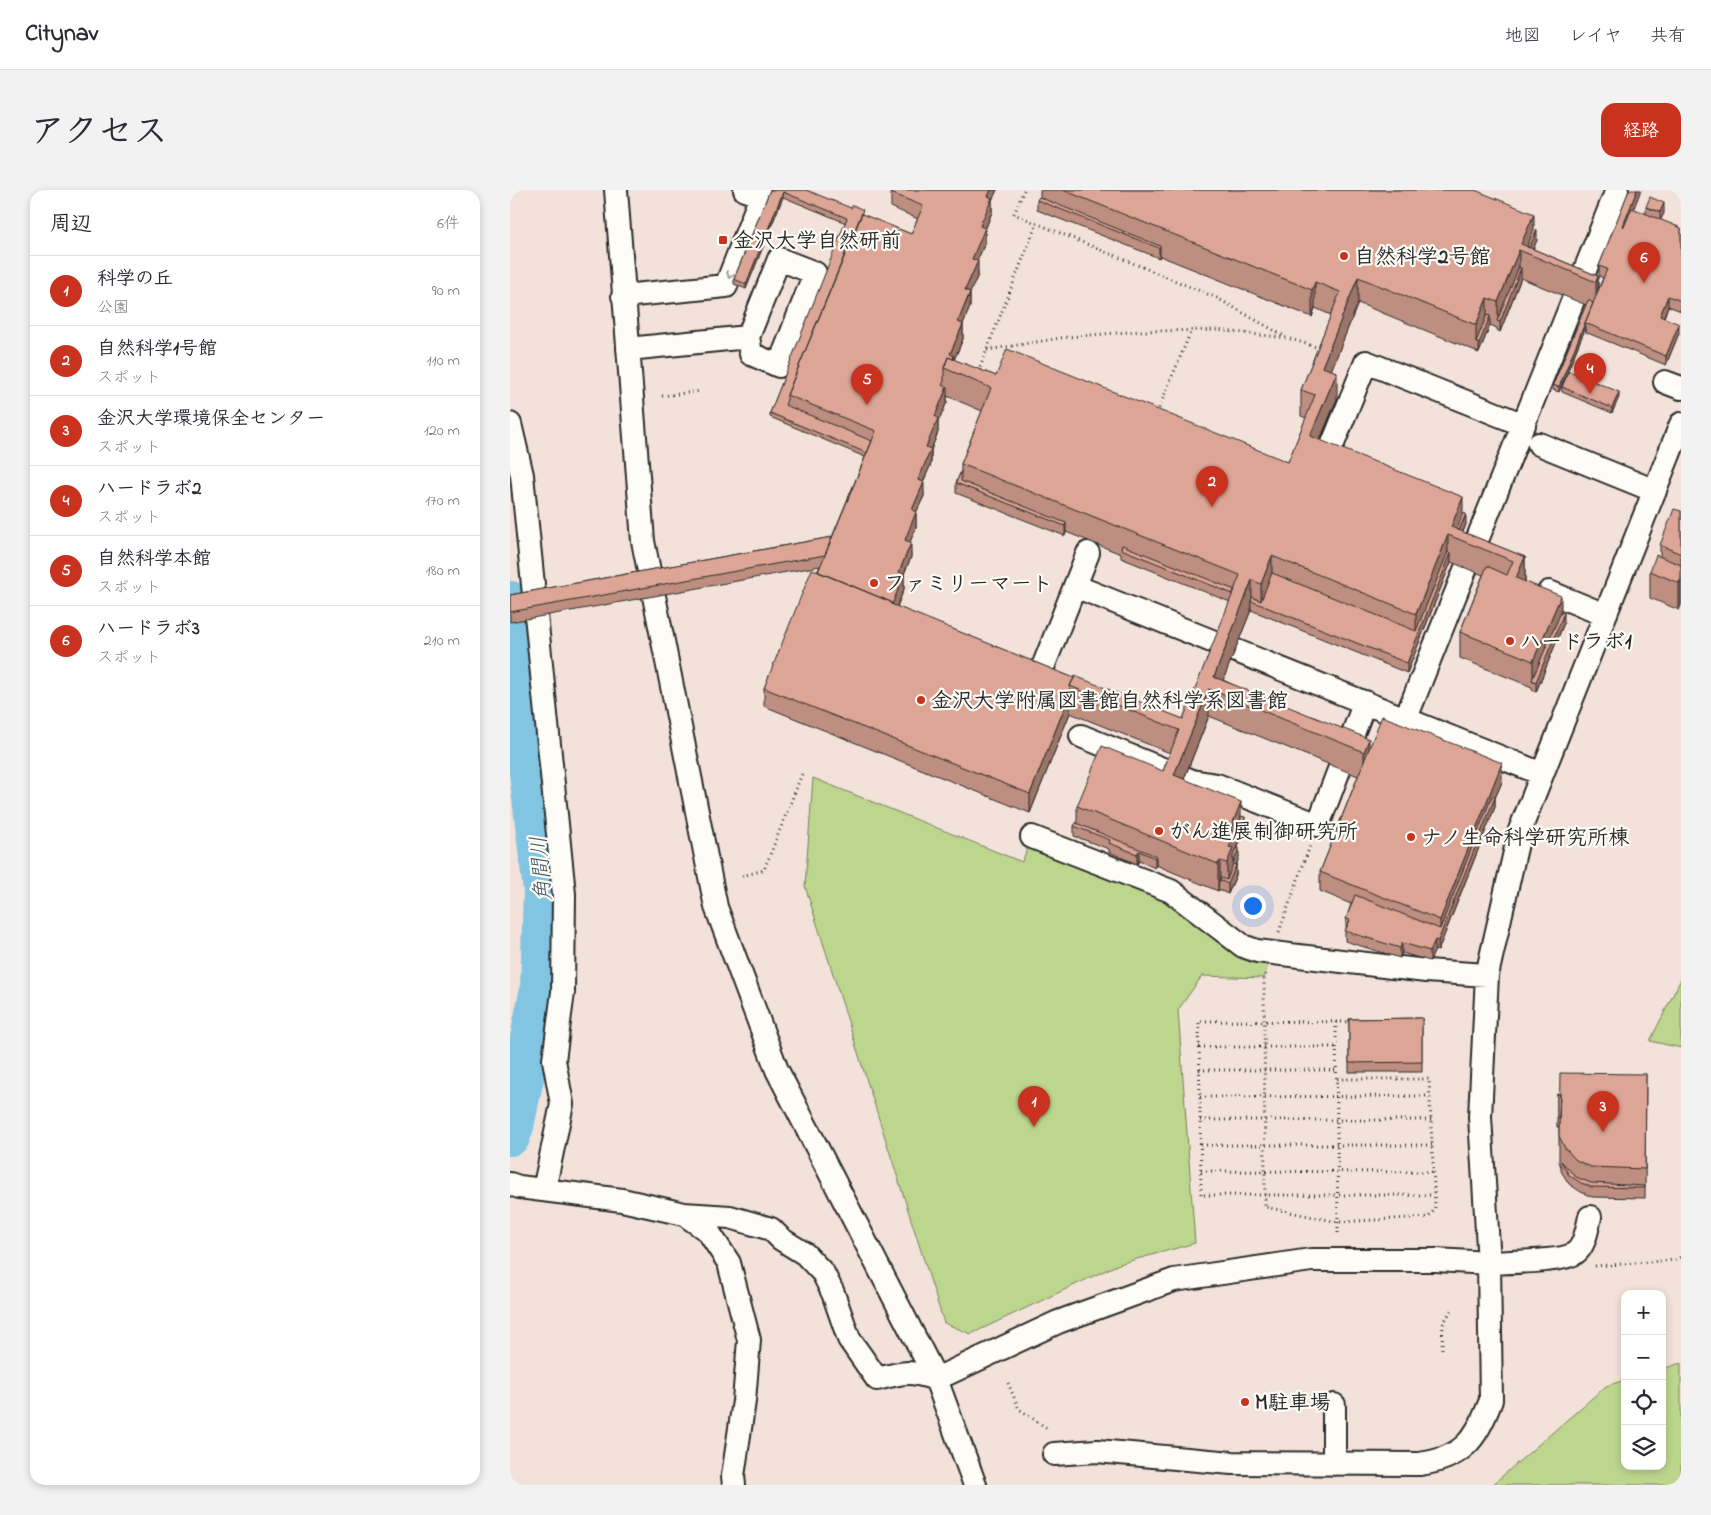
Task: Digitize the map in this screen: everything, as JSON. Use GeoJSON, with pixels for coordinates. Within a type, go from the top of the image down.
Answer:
{"type":"FeatureCollection","features":[{"type":"Feature","properties":{"kind":"street"},"geometry":{"type":"LineString","coordinates":[[616,190],[644,541],[716,907],[777,1070],[936,1379],[975,1485]]}},
{"type":"Feature","properties":{"kind":"street"},"geometry":{"type":"LineString","coordinates":[[623,296],[726,286],[761,196],[745,190]]}},
{"type":"Feature","properties":{"kind":"street"},"geometry":{"type":"LineString","coordinates":[[1406,718],[1617,190]]}},
{"type":"Feature","properties":{"kind":"street"},"geometry":{"type":"LineString","coordinates":[[628,349],[748,337]]}},
{"type":"Feature","properties":{"kind":"street"},"geometry":{"type":"LineString","coordinates":[[1323,468],[1366,362],[1524,425]]}},
{"type":"Feature","properties":{"kind":"street"},"geometry":{"type":"LineString","coordinates":[[510,424],[522,475],[564,894],[563,992],[554,1060],[562,1104],[544,1190]]}},
{"type":"Feature","properties":{"kind":"street"},"geometry":{"type":"LineString","coordinates":[[1054,1454],[1097,1451],[1232,1463],[1334,1464],[1431,1462],[1446,1459],[1462,1449],[1484,1422],[1491,1400],[1489,1263],[1480,1117],[1487,975],[1520,830],[1681,424]]}},
{"type":"Feature","properties":{"kind":"street"},"geometry":{"type":"LineString","coordinates":[[1539,444],[1655,491]]}},
{"type":"Feature","properties":{"kind":"street"},"geometry":{"type":"LineString","coordinates":[[1043,668],[1088,553]]}},
{"type":"Feature","properties":{"kind":"street"},"geometry":{"type":"LineString","coordinates":[[1075,586],[1542,774]]}},
{"type":"Feature","properties":{"kind":"street"},"geometry":{"type":"LineString","coordinates":[[1549,592],[1605,616]]}},
{"type":"Feature","properties":{"kind":"street"},"geometry":{"type":"LineString","coordinates":[[1081,736],[1192,781],[1217,784],[1318,825],[1365,702]]}},
{"type":"Feature","properties":{"kind":"street"},"geometry":{"type":"LineString","coordinates":[[1032,837],[1171,891],[1243,946],[1257,951],[1426,971],[1487,975]]}},
{"type":"Feature","properties":{"kind":"street"},"geometry":{"type":"LineString","coordinates":[[514,1185],[622,1200],[684,1214],[730,1217],[771,1229],[781,1239],[805,1254],[823,1273],[833,1293],[849,1339],[877,1379],[903,1372],[916,1372],[936,1379],[1058,1322],[1174,1280],[1311,1260],[1436,1260],[1489,1263],[1560,1258],[1575,1254],[1584,1242],[1590,1217]]}},
{"type":"Feature","properties":{"kind":"street"},"geometry":{"type":"LineString","coordinates":[[684,1214],[708,1231],[729,1263],[749,1340],[744,1401],[733,1476],[734,1485]]}},
{"type":"Feature","properties":{"kind":"street"},"geometry":{"type":"LineString","coordinates":[[1334,1405],[1334,1464]]}},
{"type":"Feature","properties":{"kind":"path"},"geometry":{"type":"LineString","coordinates":[[1024,190],[1014,214],[1217,298],[1287,338]]}},
{"type":"Feature","properties":{"kind":"path"},"geometry":{"type":"LineString","coordinates":[[977,376],[1037,223]]}},
{"type":"Feature","properties":{"kind":"path"},"geometry":{"type":"LineString","coordinates":[[987,350],[1076,336],[1141,331],[1217,330],[1287,338],[1322,348]]}},
{"type":"Feature","properties":{"kind":"path"},"geometry":{"type":"LineString","coordinates":[[1156,417],[1191,331]]}},
{"type":"Feature","properties":{"kind":"path"},"geometry":{"type":"LineString","coordinates":[[662,396],[701,391]]}},
{"type":"Feature","properties":{"kind":"path"},"geometry":{"type":"LineString","coordinates":[[742,876],[764,870],[802,774]]}},
{"type":"Feature","properties":{"kind":"path"},"geometry":{"type":"LineString","coordinates":[[1318,825],[1264,978],[1265,1207],[1338,1222],[1429,1217],[1435,1209],[1428,1079],[1337,1079]]}},
{"type":"Feature","properties":{"kind":"path"},"geometry":{"type":"LineString","coordinates":[[1354,1022],[1199,1022],[1202,1195],[1434,1195]]}},
{"type":"Feature","properties":{"kind":"path"},"geometry":{"type":"LineString","coordinates":[[1336,1022],[1339,1260]]}},
{"type":"Feature","properties":{"kind":"path"},"geometry":{"type":"LineString","coordinates":[[1199,1047],[1336,1047]]}},
{"type":"Feature","properties":{"kind":"path"},"geometry":{"type":"LineString","coordinates":[[1200,1070],[1337,1070]]}},
{"type":"Feature","properties":{"kind":"path"},"geometry":{"type":"LineString","coordinates":[[1200,1097],[1429,1096]]}},
{"type":"Feature","properties":{"kind":"path"},"geometry":{"type":"LineString","coordinates":[[1200,1120],[1431,1120]]}},
{"type":"Feature","properties":{"kind":"path"},"geometry":{"type":"LineString","coordinates":[[1201,1145],[1432,1145]]}},
{"type":"Feature","properties":{"kind":"path"},"geometry":{"type":"LineString","coordinates":[[1201,1170],[1433,1172]]}},
{"type":"Feature","properties":{"kind":"path"},"geometry":{"type":"LineString","coordinates":[[1442,1349],[1443,1324],[1453,1307]]}},
{"type":"Feature","properties":{"kind":"path"},"geometry":{"type":"LineString","coordinates":[[1008,1383],[1019,1409],[1048,1429]]}},
{"type":"Feature","properties":{"kind":"green space"},"geometry":{"type":"Polygon","coordinates":[[[813,778],[1022,862],[1032,837],[1171,891],[1271,953],[1264,978],[1202,976],[1178,1010],[1195,1243],[1119,1264],[971,1334],[944,1323],[805,886],[813,778]]]}},
{"type":"Feature","properties":{"kind":"green space"},"geometry":{"type":"Polygon","coordinates":[[[1681,979],[1681,1048],[1650,1041],[1681,979]]]}},
{"type":"Feature","properties":{"kind":"green space"},"geometry":{"type":"Polygon","coordinates":[[[1681,1363],[1681,1485],[1492,1485],[1606,1386],[1621,1381],[1621,1470],[1666,1470],[1666,1368],[1681,1363]]]}},
{"type":"Feature","properties":{"kind":"building"},"geometry":{"type":"Polygon","coordinates":[[[770,190],[806,190],[851,208],[853,205],[863,210],[787,395],[785,405],[872,441],[867,453],[770,413],[847,218],[783,192],[746,284],[734,279],[770,190]]]}},
{"type":"Feature","properties":{"kind":"building"},"geometry":{"type":"Polygon","coordinates":[[[892,190],[991,190],[988,196],[992,198],[980,226],[985,228],[972,259],[978,261],[965,290],[970,292],[958,322],[963,324],[950,354],[954,356],[953,359],[948,357],[944,368],[944,381],[942,385],[947,387],[935,416],[938,418],[926,447],[931,449],[918,480],[924,482],[912,510],[916,512],[905,540],[911,543],[899,572],[904,574],[892,605],[891,602],[818,572],[876,431],[787,395],[862,214],[911,234],[923,206],[891,193],[892,190]]]}},
{"type":"Feature","properties":{"kind":"building"},"geometry":{"type":"Polygon","coordinates":[[[1063,190],[1475,190],[1534,214],[1521,244],[1598,276],[1596,282],[1519,250],[1498,302],[1487,298],[1476,325],[1358,277],[1322,367],[1337,372],[1310,436],[1463,497],[1451,527],[1525,557],[1516,578],[1561,596],[1533,661],[1460,632],[1487,566],[1507,575],[1513,561],[1448,535],[1416,614],[1272,556],[1261,584],[1252,580],[1214,677],[1369,739],[1364,752],[1209,689],[1174,775],[1241,802],[1230,830],[1235,832],[1229,847],[1233,848],[1227,863],[1220,861],[1218,864],[1077,806],[1102,746],[1163,771],[1179,730],[1070,686],[1075,676],[1183,719],[1240,575],[961,464],[991,388],[944,368],[948,357],[996,376],[1007,349],[1288,462],[1315,395],[1301,390],[1340,292],[1315,282],[1312,290],[1063,190]]]}},
{"type":"Feature","properties":{"kind":"building"},"geometry":{"type":"Polygon","coordinates":[[[1629,190],[1637,190],[1624,227],[1632,208],[1681,228],[1681,301],[1668,296],[1660,316],[1679,324],[1666,356],[1585,323],[1607,269],[1599,266],[1629,190]]]}},
{"type":"Feature","properties":{"kind":"building"},"geometry":{"type":"Polygon","coordinates":[[[1039,197],[1160,246],[1159,248],[1037,200],[1039,197]]]}},
{"type":"Feature","properties":{"kind":"building"},"geometry":{"type":"Polygon","coordinates":[[[1650,197],[1664,203],[1660,212],[1646,207],[1650,197]]]}},
{"type":"Feature","properties":{"kind":"building"},"geometry":{"type":"Polygon","coordinates":[[[1534,229],[1537,230],[1529,248],[1527,247],[1534,229]]]}},
{"type":"Feature","properties":{"kind":"building"},"geometry":{"type":"Polygon","coordinates":[[[1519,267],[1521,268],[1500,322],[1497,321],[1519,267]]]}},
{"type":"Feature","properties":{"kind":"building"},"geometry":{"type":"Polygon","coordinates":[[[1588,300],[1593,303],[1559,387],[1553,385],[1588,300]]]}},
{"type":"Feature","properties":{"kind":"building"},"geometry":{"type":"Polygon","coordinates":[[[1487,315],[1490,316],[1479,344],[1476,342],[1487,315]]]}},
{"type":"Feature","properties":{"kind":"building"},"geometry":{"type":"Polygon","coordinates":[[[1569,371],[1619,392],[1612,408],[1562,387],[1569,371]]]}},
{"type":"Feature","properties":{"kind":"building"},"geometry":{"type":"Polygon","coordinates":[[[961,471],[961,481],[1066,523],[1065,526],[956,483],[961,471]]]}},
{"type":"Feature","properties":{"kind":"building"},"geometry":{"type":"Polygon","coordinates":[[[1674,509],[1681,511],[1681,554],[1660,545],[1674,509]]]}},
{"type":"Feature","properties":{"kind":"building"},"geometry":{"type":"Polygon","coordinates":[[[1463,513],[1466,514],[1459,530],[1457,529],[1463,513]]]}},
{"type":"Feature","properties":{"kind":"building"},"geometry":{"type":"Polygon","coordinates":[[[832,537],[825,555],[510,612],[510,595],[832,537]]]}},
{"type":"Feature","properties":{"kind":"building"},"geometry":{"type":"Polygon","coordinates":[[[1122,545],[1235,590],[1233,594],[1121,549],[1122,545]]]}},
{"type":"Feature","properties":{"kind":"building"},"geometry":{"type":"Polygon","coordinates":[[[1448,552],[1451,553],[1407,663],[1251,601],[1252,597],[1261,601],[1272,573],[1416,631],[1448,552]]]}},
{"type":"Feature","properties":{"kind":"building"},"geometry":{"type":"Polygon","coordinates":[[[1656,555],[1681,565],[1681,579],[1679,583],[1650,571],[1656,555]]]}},
{"type":"Feature","properties":{"kind":"building","name":"金沢大学附属図書館自然科学系図書館"},"geometry":{"type":"Polygon","coordinates":[[[812,569],[891,602],[891,604],[1074,678],[1070,686],[1070,694],[1030,794],[764,688],[812,569]]]}},
{"type":"Feature","properties":{"kind":"building"},"geometry":{"type":"Polygon","coordinates":[[[1561,612],[1564,613],[1536,682],[1532,680],[1561,612]]]}},
{"type":"Feature","properties":{"kind":"building","name":"ナノ生命科学研究所棟"},"geometry":{"type":"Polygon","coordinates":[[[1382,716],[1502,763],[1440,920],[1320,872],[1382,716]]]}},
{"type":"Feature","properties":{"kind":"building"},"geometry":{"type":"Polygon","coordinates":[[[1492,796],[1495,797],[1438,941],[1435,940],[1430,951],[1402,943],[1400,948],[1345,931],[1350,920],[1346,919],[1355,895],[1440,929],[1492,796]]]}},
{"type":"Feature","properties":{"kind":"building"},"geometry":{"type":"Polygon","coordinates":[[[1241,816],[1245,817],[1235,842],[1235,833],[1241,816]]]}},
{"type":"Feature","properties":{"kind":"building"},"geometry":{"type":"Polygon","coordinates":[[[1076,823],[1156,856],[1155,858],[1139,851],[1137,854],[1109,843],[1110,840],[1074,826],[1076,823]]]}},
{"type":"Feature","properties":{"kind":"building"},"geometry":{"type":"Polygon","coordinates":[[[1236,848],[1239,848],[1233,863],[1233,856],[1236,848]]]}},
{"type":"Feature","properties":{"kind":"building"},"geometry":{"type":"Polygon","coordinates":[[[1233,864],[1236,865],[1228,884],[1219,880],[1220,878],[1227,880],[1233,864]]]}},
{"type":"Feature","properties":{"kind":"building"},"geometry":{"type":"Polygon","coordinates":[[[1422,1018],[1422,1062],[1349,1063],[1349,1019],[1422,1018]]]}},
{"type":"Feature","properties":{"kind":"building"},"geometry":{"type":"Polygon","coordinates":[[[1560,1073],[1646,1074],[1645,1169],[1591,1167],[1576,1160],[1565,1148],[1559,1136],[1560,1073]]]}},
{"type":"Feature","properties":{"kind":"building"},"geometry":{"type":"Polygon","coordinates":[[[1557,1094],[1560,1094],[1559,1117],[1557,1117],[1557,1094]]]}},
{"type":"Feature","properties":{"kind":"building"},"geometry":{"type":"Polygon","coordinates":[[[1561,1161],[1576,1177],[1591,1183],[1645,1186],[1645,1188],[1592,1187],[1581,1183],[1569,1175],[1561,1161]]]}},
{"type":"Feature","properties":{"kind":"waterway","name":"角間川"},"geometry":{"type":"LineString","coordinates":[[510,602],[544,891],[541,989],[510,1135]]}},
{"type":"Feature","properties":{"kind":"place","name":"金沢大学自然研前"},"geometry":{"type":"Point","coordinates":[723,240]}},
{"type":"Feature","properties":{"kind":"place","name":"自然科学2号館"},"geometry":{"type":"Point","coordinates":[1344,256]}},
{"type":"Feature","properties":{"kind":"place","name":"ハードラボ3"},"geometry":{"type":"Point","coordinates":[1644,283]}},
{"type":"Feature","properties":{"kind":"place","name":"ハードラボ2"},"geometry":{"type":"Point","coordinates":[1590,394]}},
{"type":"Feature","properties":{"kind":"place","name":"自然科学本館"},"geometry":{"type":"Point","coordinates":[867,405]}},
{"type":"Feature","properties":{"kind":"place","name":"自然科学1号館"},"geometry":{"type":"Point","coordinates":[1212,507]}},
{"type":"Feature","properties":{"kind":"place","name":"ファミリーマート"},"geometry":{"type":"Point","coordinates":[874,583]}},
{"type":"Feature","properties":{"kind":"place","name":"ハードラボ1"},"geometry":{"type":"Point","coordinates":[1510,641]}},
{"type":"Feature","properties":{"kind":"place","name":"金沢大学附属図書館自然科学系図書館"},"geometry":{"type":"Point","coordinates":[921,700]}},
{"type":"Feature","properties":{"kind":"place","name":"がん進展制御研究所"},"geometry":{"type":"Point","coordinates":[1159,831]}},
{"type":"Feature","properties":{"kind":"place","name":"ナノ生命科学研究所棟"},"geometry":{"type":"Point","coordinates":[1411,837]}},
{"type":"Feature","properties":{"kind":"place","name":"科学の丘"},"geometry":{"type":"Point","coordinates":[1034,1127]}},
{"type":"Feature","properties":{"kind":"place","name":"金沢大学環境保全センター"},"geometry":{"type":"Point","coordinates":[1603,1132]}},
{"type":"Feature","properties":{"kind":"place","name":"M駐車場"},"geometry":{"type":"Point","coordinates":[1245,1402]}}]}
